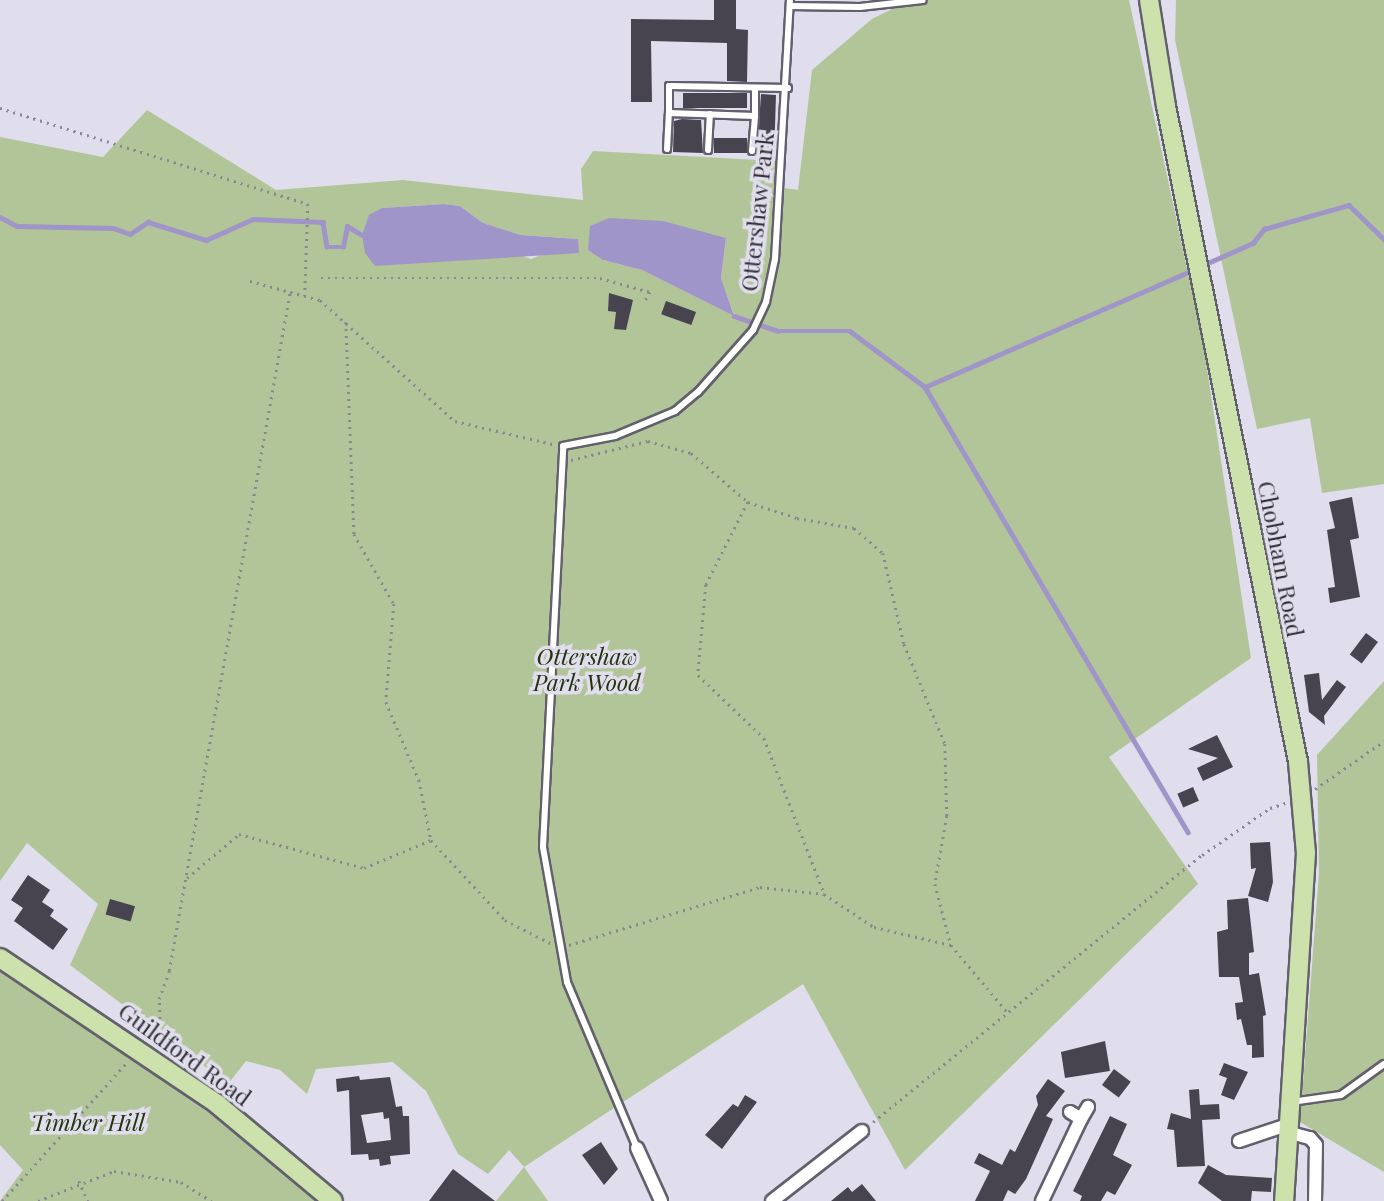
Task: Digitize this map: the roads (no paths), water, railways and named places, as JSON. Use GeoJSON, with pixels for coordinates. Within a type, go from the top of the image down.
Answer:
{"type":"FeatureCollection","features":[{"type":"Feature","properties":{"kind":"main road","name":"Chobham Road"},"geometry":{"type":"LineString","coordinates":[[1149,0],[1166,106],[1298,762],[1303,921],[1284,1201]]}},
{"type":"Feature","properties":{"kind":"main road","name":"Guildford Road"},"geometry":{"type":"LineString","coordinates":[[0,958],[217,1104],[333,1201]]}},
{"type":"Feature","properties":{"kind":"street"},"geometry":{"type":"LineString","coordinates":[[1042,1201],[1076,1115],[1088,1107]]}},
{"type":"Feature","properties":{"kind":"street"},"geometry":{"type":"LineString","coordinates":[[1239,1141],[1287,1129],[1310,1138],[1316,1145],[1315,1201]]}},
{"type":"Feature","properties":{"kind":"street"},"geometry":{"type":"LineString","coordinates":[[772,1201],[862,1131]]}},
{"type":"Feature","properties":{"kind":"street"},"geometry":{"type":"LineString","coordinates":[[637,1148],[661,1201]]}},
{"type":"Feature","properties":{"kind":"lane","name":"Ottershaw Park"},"geometry":{"type":"LineString","coordinates":[[637,1148],[568,982],[543,848],[563,446],[659,422],[698,393],[753,330],[760,315],[775,259],[788,88],[790,3],[860,7],[923,0]]}},
{"type":"Feature","properties":{"kind":"lane"},"geometry":{"type":"LineString","coordinates":[[667,149],[669,86],[788,88]]}},
{"type":"Feature","properties":{"kind":"lane"},"geometry":{"type":"LineString","coordinates":[[752,151],[755,88]]}},
{"type":"Feature","properties":{"kind":"lane"},"geometry":{"type":"LineString","coordinates":[[669,113],[755,116]]}},
{"type":"Feature","properties":{"kind":"lane"},"geometry":{"type":"LineString","coordinates":[[708,150],[710,114]]}},
{"type":"Feature","properties":{"kind":"lane"},"geometry":{"type":"LineString","coordinates":[[1289,1102],[1341,1095],[1384,1064]]}},
{"type":"Feature","properties":{"kind":"waterway"},"geometry":{"type":"LineString","coordinates":[[1210,262],[1253,243],[1264,229],[1349,205],[1384,239]]}},
{"type":"Feature","properties":{"kind":"waterway"},"geometry":{"type":"LineString","coordinates":[[0,217],[17,226],[113,228],[130,234],[148,222],[206,240],[253,219],[323,222],[327,247],[343,247],[347,226],[362,235]]}},
{"type":"Feature","properties":{"kind":"waterway"},"geometry":{"type":"LineString","coordinates":[[925,387],[1186,273]]}},
{"type":"Feature","properties":{"kind":"waterway"},"geometry":{"type":"LineString","coordinates":[[734,316],[778,331],[850,331],[925,387],[1188,832]]}},
{"type":"Feature","properties":{"kind":"park label","name":"Ottershaw Park Wood"},"geometry":{"type":"Point","coordinates":[587,669]}},
{"type":"Feature","properties":{"kind":"park label","name":"Timber Hill"},"geometry":{"type":"Point","coordinates":[88,1122]}}]}
